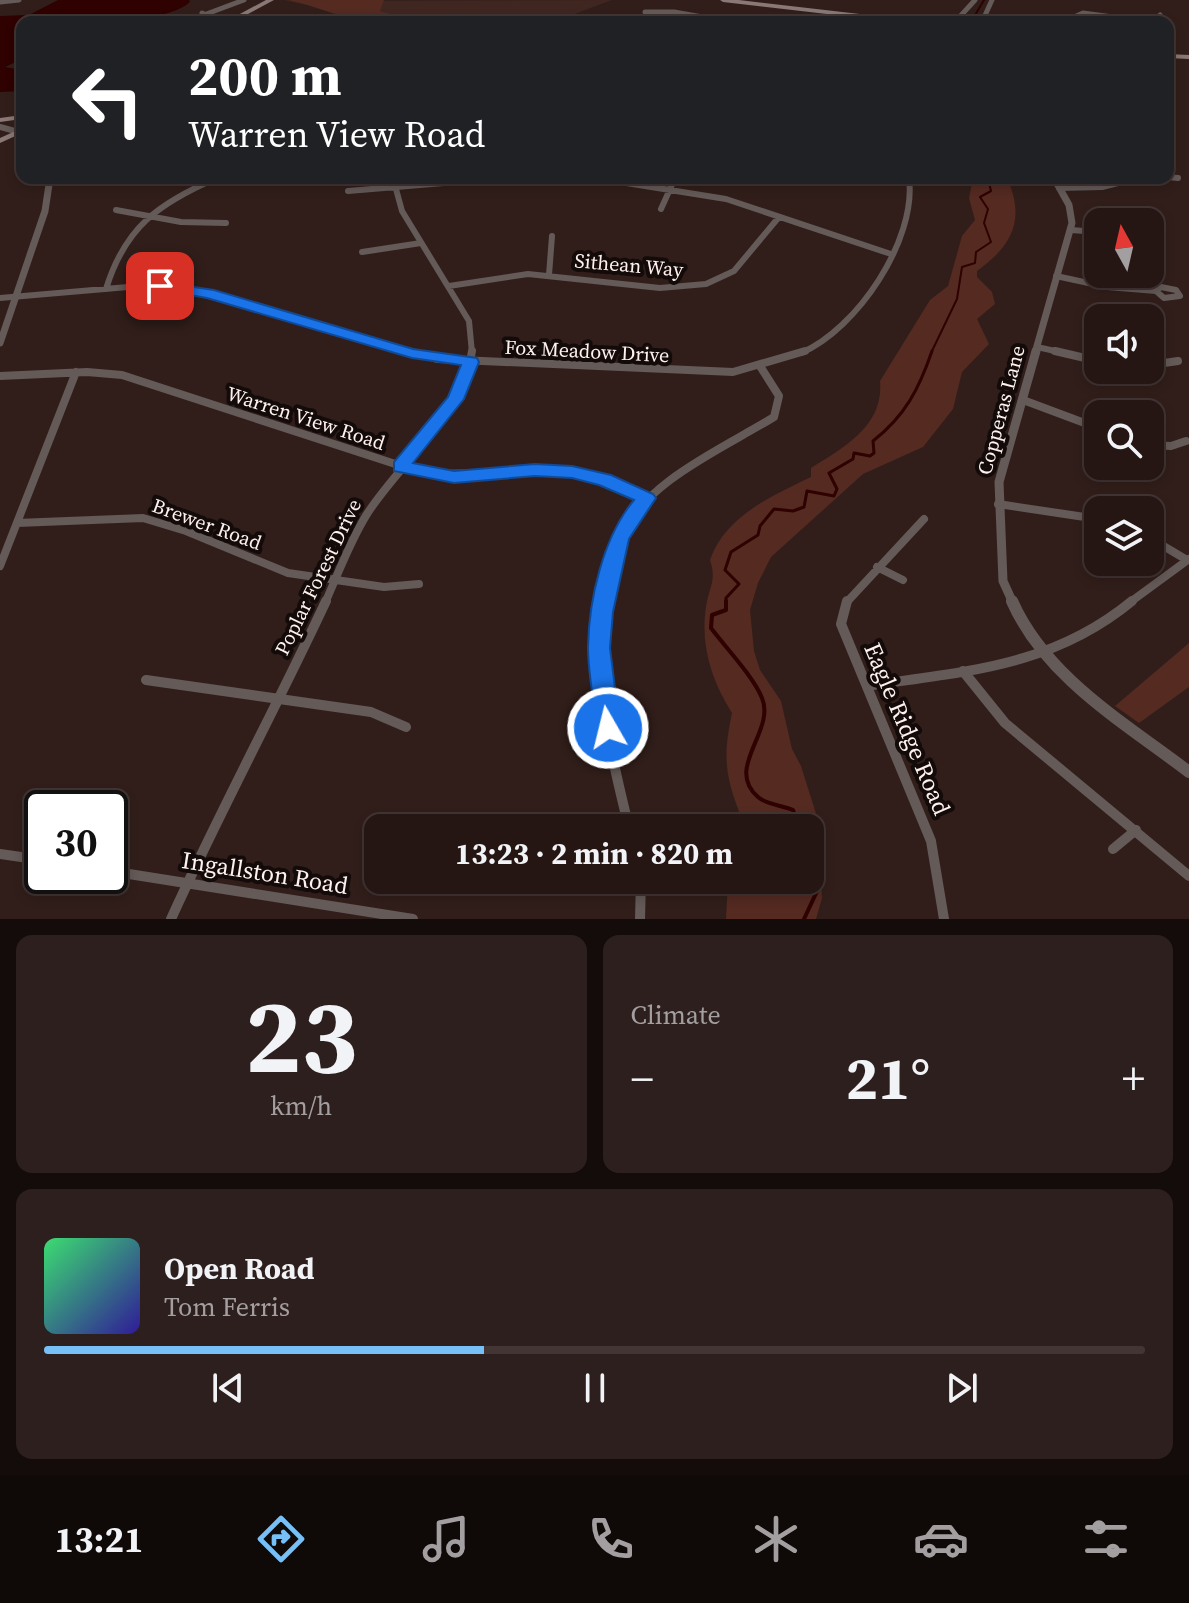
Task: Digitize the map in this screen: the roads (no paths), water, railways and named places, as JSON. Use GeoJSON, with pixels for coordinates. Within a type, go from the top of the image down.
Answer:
{"type":"FeatureCollection","features":[{"type":"Feature","properties":{"kind":"main road"},"geometry":{"type":"LineString","coordinates":[[234,16],[260,0]]}},
{"type":"Feature","properties":{"kind":"main road"},"geometry":{"type":"LineString","coordinates":[[237,16],[271,0]]}},
{"type":"Feature","properties":{"kind":"main road"},"geometry":{"type":"LineString","coordinates":[[723,0],[785,4],[870,16]]}},
{"type":"Feature","properties":{"kind":"street"},"geometry":{"type":"LineString","coordinates":[[0,2],[19,0]]}},
{"type":"Feature","properties":{"kind":"street"},"geometry":{"type":"LineString","coordinates":[[196,16],[244,0]]}},
{"type":"Feature","properties":{"kind":"street"},"geometry":{"type":"LineString","coordinates":[[960,16],[975,0]]}},
{"type":"Feature","properties":{"kind":"street"},"geometry":{"type":"LineString","coordinates":[[214,11],[217,16]]}},
{"type":"Feature","properties":{"kind":"street"},"geometry":{"type":"LineString","coordinates":[[645,12],[674,12],[688,16]]}},
{"type":"Feature","properties":{"kind":"street"},"geometry":{"type":"LineString","coordinates":[[202,13],[207,16]]}},
{"type":"Feature","properties":{"kind":"street"},"geometry":{"type":"LineString","coordinates":[[1174,178],[1178,178]]}},
{"type":"Feature","properties":{"kind":"street"},"geometry":{"type":"LineString","coordinates":[[0,343],[45,211],[49,184]]}},
{"type":"Feature","properties":{"kind":"street"},"geometry":{"type":"LineString","coordinates":[[106,289],[122,244],[173,199],[204,184]]}},
{"type":"Feature","properties":{"kind":"street"},"geometry":{"type":"LineString","coordinates":[[348,191],[383,184]]}},
{"type":"Feature","properties":{"kind":"street","name":"Poplar Forest Drive"},"geometry":{"type":"LineString","coordinates":[[171,919],[217,817],[252,758],[281,699],[366,515],[400,466],[456,399],[471,362],[469,321],[402,211],[394,184]]}},
{"type":"Feature","properties":{"kind":"street"},"geometry":{"type":"LineString","coordinates":[[640,184],[718,197],[891,254]]}},
{"type":"Feature","properties":{"kind":"street"},"geometry":{"type":"LineString","coordinates":[[661,209],[672,184]]}},
{"type":"Feature","properties":{"kind":"street","name":"Fox Meadow Drive"},"geometry":{"type":"LineString","coordinates":[[0,298],[160,286],[200,291],[401,350],[471,362],[605,365],[708,373],[760,366],[812,348],[846,325],[859,310],[909,215],[909,184]]}},
{"type":"Feature","properties":{"kind":"street"},"geometry":{"type":"LineString","coordinates":[[1057,184],[1072,214],[1071,230],[1084,231]]}},
{"type":"Feature","properties":{"kind":"street"},"geometry":{"type":"LineString","coordinates":[[1065,184],[1096,188],[1113,184]]}},
{"type":"Feature","properties":{"kind":"street"},"geometry":{"type":"LineString","coordinates":[[116,210],[149,217],[226,223]]}},
{"type":"Feature","properties":{"kind":"street","name":"Sithean Way"},"geometry":{"type":"LineString","coordinates":[[449,286],[503,276],[549,275],[658,287],[701,285],[736,270],[779,217]]}},
{"type":"Feature","properties":{"kind":"street","name":"Copperas Lane"},"geometry":{"type":"LineString","coordinates":[[1071,230],[999,482],[1003,581],[1018,616],[1044,652],[1079,689],[1189,772]]}},
{"type":"Feature","properties":{"kind":"street"},"geometry":{"type":"LineString","coordinates":[[549,275],[552,236]]}},
{"type":"Feature","properties":{"kind":"street"},"geometry":{"type":"LineString","coordinates":[[362,252],[421,243]]}},
{"type":"Feature","properties":{"kind":"street"},"geometry":{"type":"LineString","coordinates":[[1056,276],[1097,285],[1156,291]]}},
{"type":"Feature","properties":{"kind":"street"},"geometry":{"type":"LineString","coordinates":[[1037,347],[1084,358]]}},
{"type":"Feature","properties":{"kind":"street"},"geometry":{"type":"LineString","coordinates":[[1164,363],[1178,361]]}},
{"type":"Feature","properties":{"kind":"street"},"geometry":{"type":"LineString","coordinates":[[626,814],[612,757],[600,669],[599,634],[620,539],[628,520],[646,498],[774,417],[780,408],[780,392],[760,366]]}},
{"type":"Feature","properties":{"kind":"street"},"geometry":{"type":"LineString","coordinates":[[0,566],[76,372]]}},
{"type":"Feature","properties":{"kind":"street","name":"Warren View Road"},"geometry":{"type":"LineString","coordinates":[[0,376],[76,372],[142,380],[400,466],[454,477],[535,470],[572,472],[604,480],[646,498]]}},
{"type":"Feature","properties":{"kind":"street"},"geometry":{"type":"LineString","coordinates":[[1023,400],[1084,423]]}},
{"type":"Feature","properties":{"kind":"street"},"geometry":{"type":"LineString","coordinates":[[1164,446],[1186,441]]}},
{"type":"Feature","properties":{"kind":"street"},"geometry":{"type":"LineString","coordinates":[[998,504],[1084,517]]}},
{"type":"Feature","properties":{"kind":"street","name":"Brewer Road"},"geometry":{"type":"LineString","coordinates":[[17,523],[143,518],[186,531],[288,573],[333,582],[384,587],[419,584]]}},
{"type":"Feature","properties":{"kind":"street","name":"Eagle Ridge Road"},"geometry":{"type":"LineString","coordinates":[[924,519],[846,602],[841,614],[844,635],[931,835],[942,882],[944,919]]}},
{"type":"Feature","properties":{"kind":"street"},"geometry":{"type":"LineString","coordinates":[[867,686],[963,671],[1044,652],[1085,636],[1148,585],[1188,559],[1164,546]]}},
{"type":"Feature","properties":{"kind":"street"},"geometry":{"type":"LineString","coordinates":[[877,567],[903,580]]}},
{"type":"Feature","properties":{"kind":"street"},"geometry":{"type":"LineString","coordinates":[[963,671],[1005,723],[1189,876]]}},
{"type":"Feature","properties":{"kind":"street"},"geometry":{"type":"LineString","coordinates":[[146,680],[371,712],[406,727]]}},
{"type":"Feature","properties":{"kind":"street"},"geometry":{"type":"LineString","coordinates":[[1113,849],[1136,830]]}},
{"type":"Feature","properties":{"kind":"street"},"geometry":{"type":"LineString","coordinates":[[0,854],[24,857]]}},
{"type":"Feature","properties":{"kind":"street","name":"Ingallston Road"},"geometry":{"type":"LineString","coordinates":[[128,874],[413,919]]}},
{"type":"Feature","properties":{"kind":"street"},"geometry":{"type":"LineString","coordinates":[[640,919],[641,894]]}},
{"type":"Feature","properties":{"kind":"waterway"},"geometry":{"type":"LineString","coordinates":[[975,16],[984,0]]}},
{"type":"Feature","properties":{"kind":"waterway"},"geometry":{"type":"LineString","coordinates":[[931,353],[957,299],[962,267],[975,263],[976,252],[991,242],[984,223],[988,209],[980,197],[991,191],[989,184]]}},
{"type":"Feature","properties":{"kind":"waterway"},"geometry":{"type":"LineString","coordinates":[[794,814],[793,810],[762,800],[749,786],[746,774],[748,762],[764,711],[762,698],[752,681],[711,628],[712,615],[726,610],[726,598],[739,584],[725,570],[731,552],[758,535],[760,526],[774,509],[793,511],[804,507],[807,491],[834,496],[837,489],[829,473],[853,459],[854,453],[870,456],[874,453],[873,441],[894,422],[910,401],[932,351]]}},
{"type":"Feature","properties":{"kind":"waterway"},"geometry":{"type":"LineString","coordinates":[[804,919],[816,894]]}}]}
